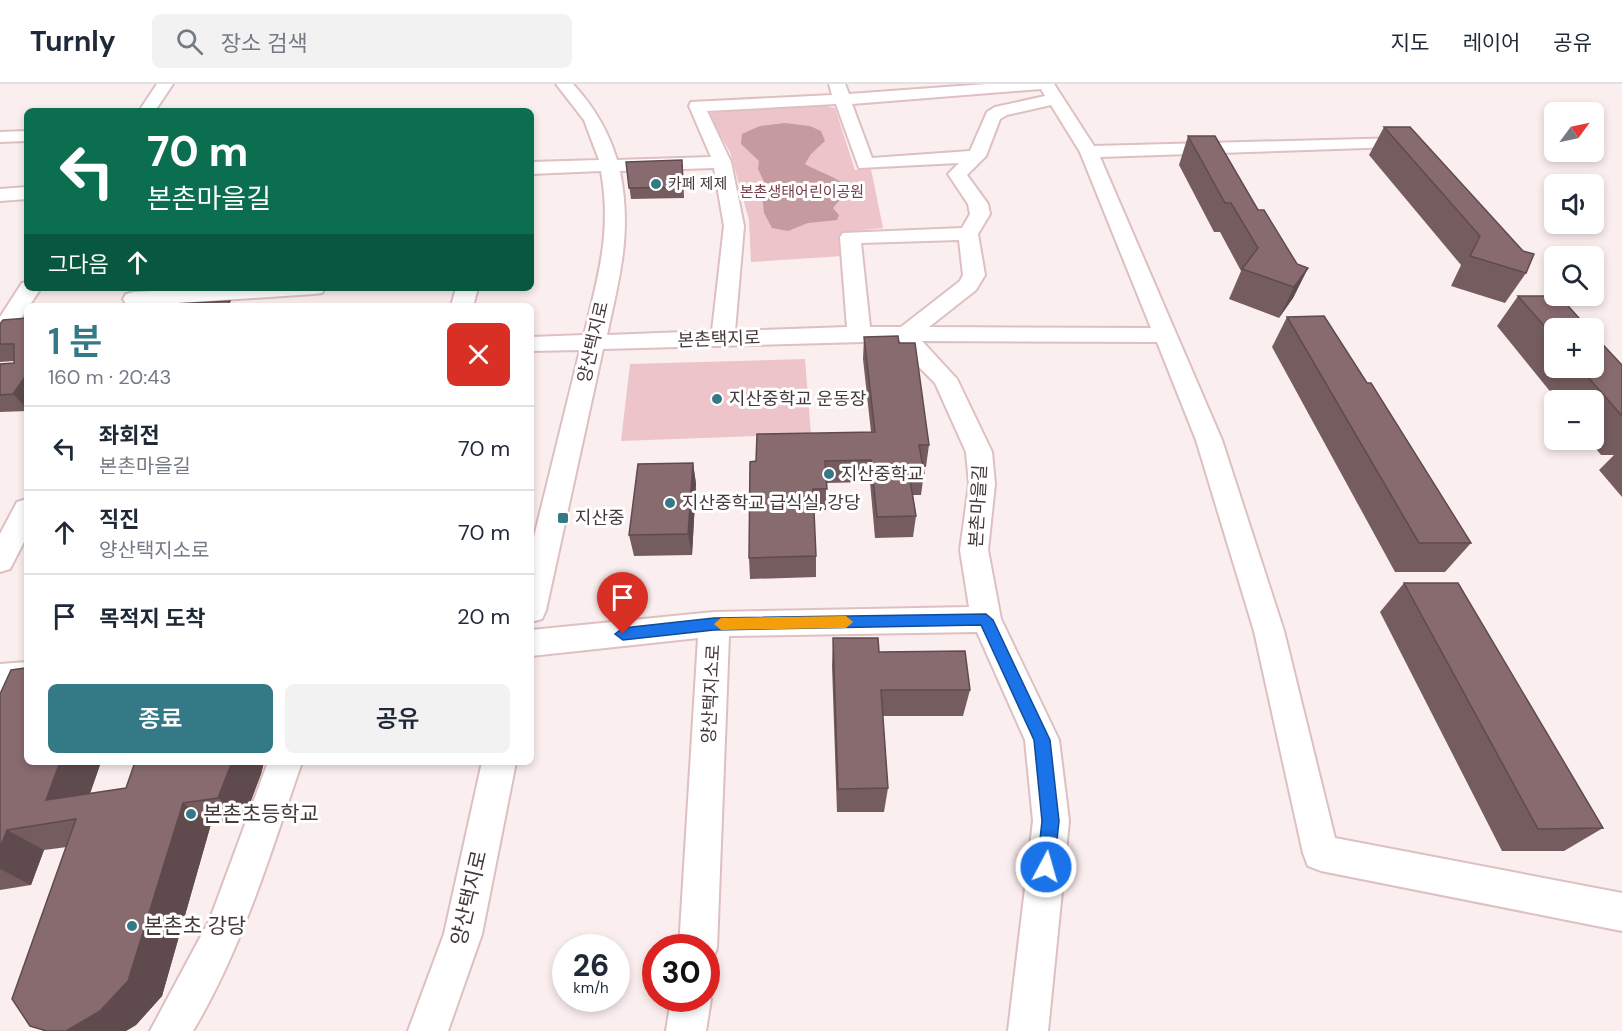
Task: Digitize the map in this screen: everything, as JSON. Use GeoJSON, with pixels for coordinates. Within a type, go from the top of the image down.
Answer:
{"type":"FeatureCollection","features":[{"type":"Feature","properties":{"kind":"street"},"geometry":{"type":"LineString","coordinates":[[149,108],[165,84]]}},
{"type":"Feature","properties":{"kind":"street","name":"양산택지로"},"geometry":{"type":"LineString","coordinates":[[534,597],[615,250],[616,208],[611,164],[605,143],[590,115],[564,84]]}},
{"type":"Feature","properties":{"kind":"street"},"geometry":{"type":"LineString","coordinates":[[723,339],[734,226],[722,162],[697,106],[839,92],[906,96],[1048,89]]}},
{"type":"Feature","properties":{"kind":"street"},"geometry":{"type":"LineString","coordinates":[[908,334],[968,285],[974,275],[968,234],[980,214],[978,204],[957,174],[977,156],[993,116],[1048,89]]}},
{"type":"Feature","properties":{"kind":"street"},"geometry":{"type":"LineString","coordinates":[[1048,89],[1089,152],[1209,440],[1269,631],[1321,853],[1622,912]]}},
{"type":"Feature","properties":{"kind":"street"},"geometry":{"type":"LineString","coordinates":[[839,92],[865,164],[977,156]]}},
{"type":"Feature","properties":{"kind":"street"},"geometry":{"type":"LineString","coordinates":[[906,96],[1001,111]]}},
{"type":"Feature","properties":{"kind":"street"},"geometry":{"type":"LineString","coordinates":[[0,137],[24,136]]}},
{"type":"Feature","properties":{"kind":"street"},"geometry":{"type":"LineString","coordinates":[[1089,152],[1395,142]]}},
{"type":"Feature","properties":{"kind":"street"},"geometry":{"type":"LineString","coordinates":[[534,168],[722,162]]}},
{"type":"Feature","properties":{"kind":"street"},"geometry":{"type":"LineString","coordinates":[[0,195],[24,194]]}},
{"type":"Feature","properties":{"kind":"street"},"geometry":{"type":"LineString","coordinates":[[859,334],[850,237],[968,234]]}},
{"type":"Feature","properties":{"kind":"street"},"geometry":{"type":"LineString","coordinates":[[0,334],[28,291]]}},
{"type":"Feature","properties":{"kind":"street"},"geometry":{"type":"LineString","coordinates":[[135,298],[260,291]]}},
{"type":"Feature","properties":{"kind":"street","name":"본촌택지로"},"geometry":{"type":"LineString","coordinates":[[534,344],[859,334],[1165,334]]}},
{"type":"Feature","properties":{"kind":"street","name":"본촌마을길"},"geometry":{"type":"LineString","coordinates":[[908,334],[917,352],[945,379],[980,452],[982,484],[974,550],[986,620],[1042,740],[1051,821],[1028,1031]]}},
{"type":"Feature","properties":{"kind":"street"},"geometry":{"type":"LineString","coordinates":[[11,555],[24,518]]}},
{"type":"Feature","properties":{"kind":"street"},"geometry":{"type":"LineString","coordinates":[[714,624],[986,620]]}},
{"type":"Feature","properties":{"kind":"street","name":"양산택지소로"},"geometry":{"type":"LineString","coordinates":[[534,643],[714,624],[699,934]]}},
{"type":"Feature","properties":{"kind":"street"},"geometry":{"type":"LineString","coordinates":[[0,678],[24,676]]}},
{"type":"Feature","properties":{"kind":"street"},"geometry":{"type":"LineString","coordinates":[[170,1031],[197,987],[226,928],[284,765]]}},
{"type":"Feature","properties":{"kind":"street","name":"양산택지로"},"geometry":{"type":"LineString","coordinates":[[428,1031],[463,934],[498,765]]}},
{"type":"Feature","properties":{"kind":"street"},"geometry":{"type":"LineString","coordinates":[[686,1031],[689,1012]]}},
{"type":"Feature","properties":{"kind":"green space","name":"본촌생태어린이공원"},"geometry":{"type":"Polygon","coordinates":[[[823,105],[835,108],[855,170],[871,169],[883,228],[845,232],[843,256],[751,262],[749,220],[730,152],[708,115],[717,110],[823,105]]]}},
{"type":"Feature","properties":{"kind":"green space","name":"지산중학교 운동장"},"geometry":{"type":"Polygon","coordinates":[[[805,359],[811,434],[621,441],[630,364],[805,359]]]}},
{"type":"Feature","properties":{"kind":"shaded area"},"geometry":{"type":"Polygon","coordinates":[[[785,123],[810,126],[821,131],[825,141],[811,154],[805,164],[843,184],[843,196],[833,208],[839,215],[837,220],[808,223],[788,231],[772,228],[764,213],[762,195],[765,184],[758,169],[759,161],[741,144],[742,134],[760,126],[785,123]]]}},
{"type":"Feature","properties":{"kind":"building"},"geometry":{"type":"Polygon","coordinates":[[[1384,127],[1410,127],[1523,251],[1534,254],[1526,273],[1470,256],[1480,236],[1384,127]]]}},
{"type":"Feature","properties":{"kind":"building"},"geometry":{"type":"Polygon","coordinates":[[[1188,136],[1215,136],[1258,210],[1264,210],[1297,264],[1308,268],[1294,287],[1242,269],[1258,248],[1231,203],[1225,203],[1188,136]]]}},
{"type":"Feature","properties":{"kind":"building","name":"카페 제제"},"geometry":{"type":"Polygon","coordinates":[[[682,160],[683,187],[629,188],[626,162],[682,160]]]}},
{"type":"Feature","properties":{"kind":"building"},"geometry":{"type":"Polygon","coordinates":[[[1518,296],[1544,296],[1544,306],[1568,306],[1579,318],[1544,318],[1544,326],[1518,296]]]}},
{"type":"Feature","properties":{"kind":"building"},"geometry":{"type":"Polygon","coordinates":[[[230,301],[229,303],[192,303],[230,301]]]}},
{"type":"Feature","properties":{"kind":"building"},"geometry":{"type":"Polygon","coordinates":[[[1324,316],[1367,383],[1371,383],[1471,543],[1419,543],[1287,317],[1324,316]]]}},
{"type":"Feature","properties":{"kind":"building"},"geometry":{"type":"Polygon","coordinates":[[[24,318],[24,378],[13,394],[0,395],[0,364],[14,363],[14,344],[0,344],[0,324],[3,320],[24,318]]]}},
{"type":"Feature","properties":{"kind":"building","name":"지산중학교"},"geometry":{"type":"Polygon","coordinates":[[[898,336],[899,343],[915,343],[929,445],[919,445],[924,473],[909,474],[916,516],[877,517],[871,460],[825,461],[827,489],[813,489],[816,556],[749,558],[750,462],[756,461],[757,434],[875,432],[864,337],[898,336]]]}},
{"type":"Feature","properties":{"kind":"building"},"geometry":{"type":"Polygon","coordinates":[[[1604,346],[1622,365],[1622,416],[1604,395],[1604,390],[1599,390],[1589,378],[1604,378],[1604,346]]]}},
{"type":"Feature","properties":{"kind":"building"},"geometry":{"type":"Polygon","coordinates":[[[693,463],[688,534],[629,535],[638,464],[693,463]]]}},
{"type":"Feature","properties":{"kind":"building"},"geometry":{"type":"Polygon","coordinates":[[[1404,583],[1458,583],[1603,828],[1538,829],[1404,583]]]}},
{"type":"Feature","properties":{"kind":"building"},"geometry":{"type":"Polygon","coordinates":[[[833,638],[878,638],[879,652],[965,651],[970,690],[881,690],[888,788],[838,789],[833,638]]]}},
{"type":"Feature","properties":{"kind":"building"},"geometry":{"type":"Polygon","coordinates":[[[24,668],[24,765],[59,765],[46,800],[126,788],[134,765],[231,765],[218,798],[183,803],[128,981],[100,1011],[66,1031],[47,1031],[30,1026],[12,999],[76,819],[7,830],[0,848],[0,694],[11,670],[24,668]]]}},
{"type":"Feature","properties":{"kind":"slow traffic"},"geometry":{"type":"LineString","coordinates":[[721,624],[846,622]]}},
{"type":"Feature","properties":{"kind":"place","name":"카페 제제"},"geometry":{"type":"Point","coordinates":[656,184]}},
{"type":"Feature","properties":{"kind":"place","name":"지산중학교 운동장"},"geometry":{"type":"Point","coordinates":[717,399]}},
{"type":"Feature","properties":{"kind":"place","name":"지산중학교"},"geometry":{"type":"Point","coordinates":[829,474]}},
{"type":"Feature","properties":{"kind":"place","name":"지산중학교 급식실, 강당"},"geometry":{"type":"Point","coordinates":[670,503]}},
{"type":"Feature","properties":{"kind":"place","name":"지산중"},"geometry":{"type":"Point","coordinates":[563,518]}},
{"type":"Feature","properties":{"kind":"place","name":"본촌초등학교"},"geometry":{"type":"Point","coordinates":[191,814]}},
{"type":"Feature","properties":{"kind":"place","name":"본촌초 강당"},"geometry":{"type":"Point","coordinates":[132,926]}},
{"type":"Feature","properties":{"kind":"route"},"geometry":{"type":"LineString","coordinates":[[623,634],[714,624],[986,620],[1042,740],[1051,821],[1046,867]]}}]}
